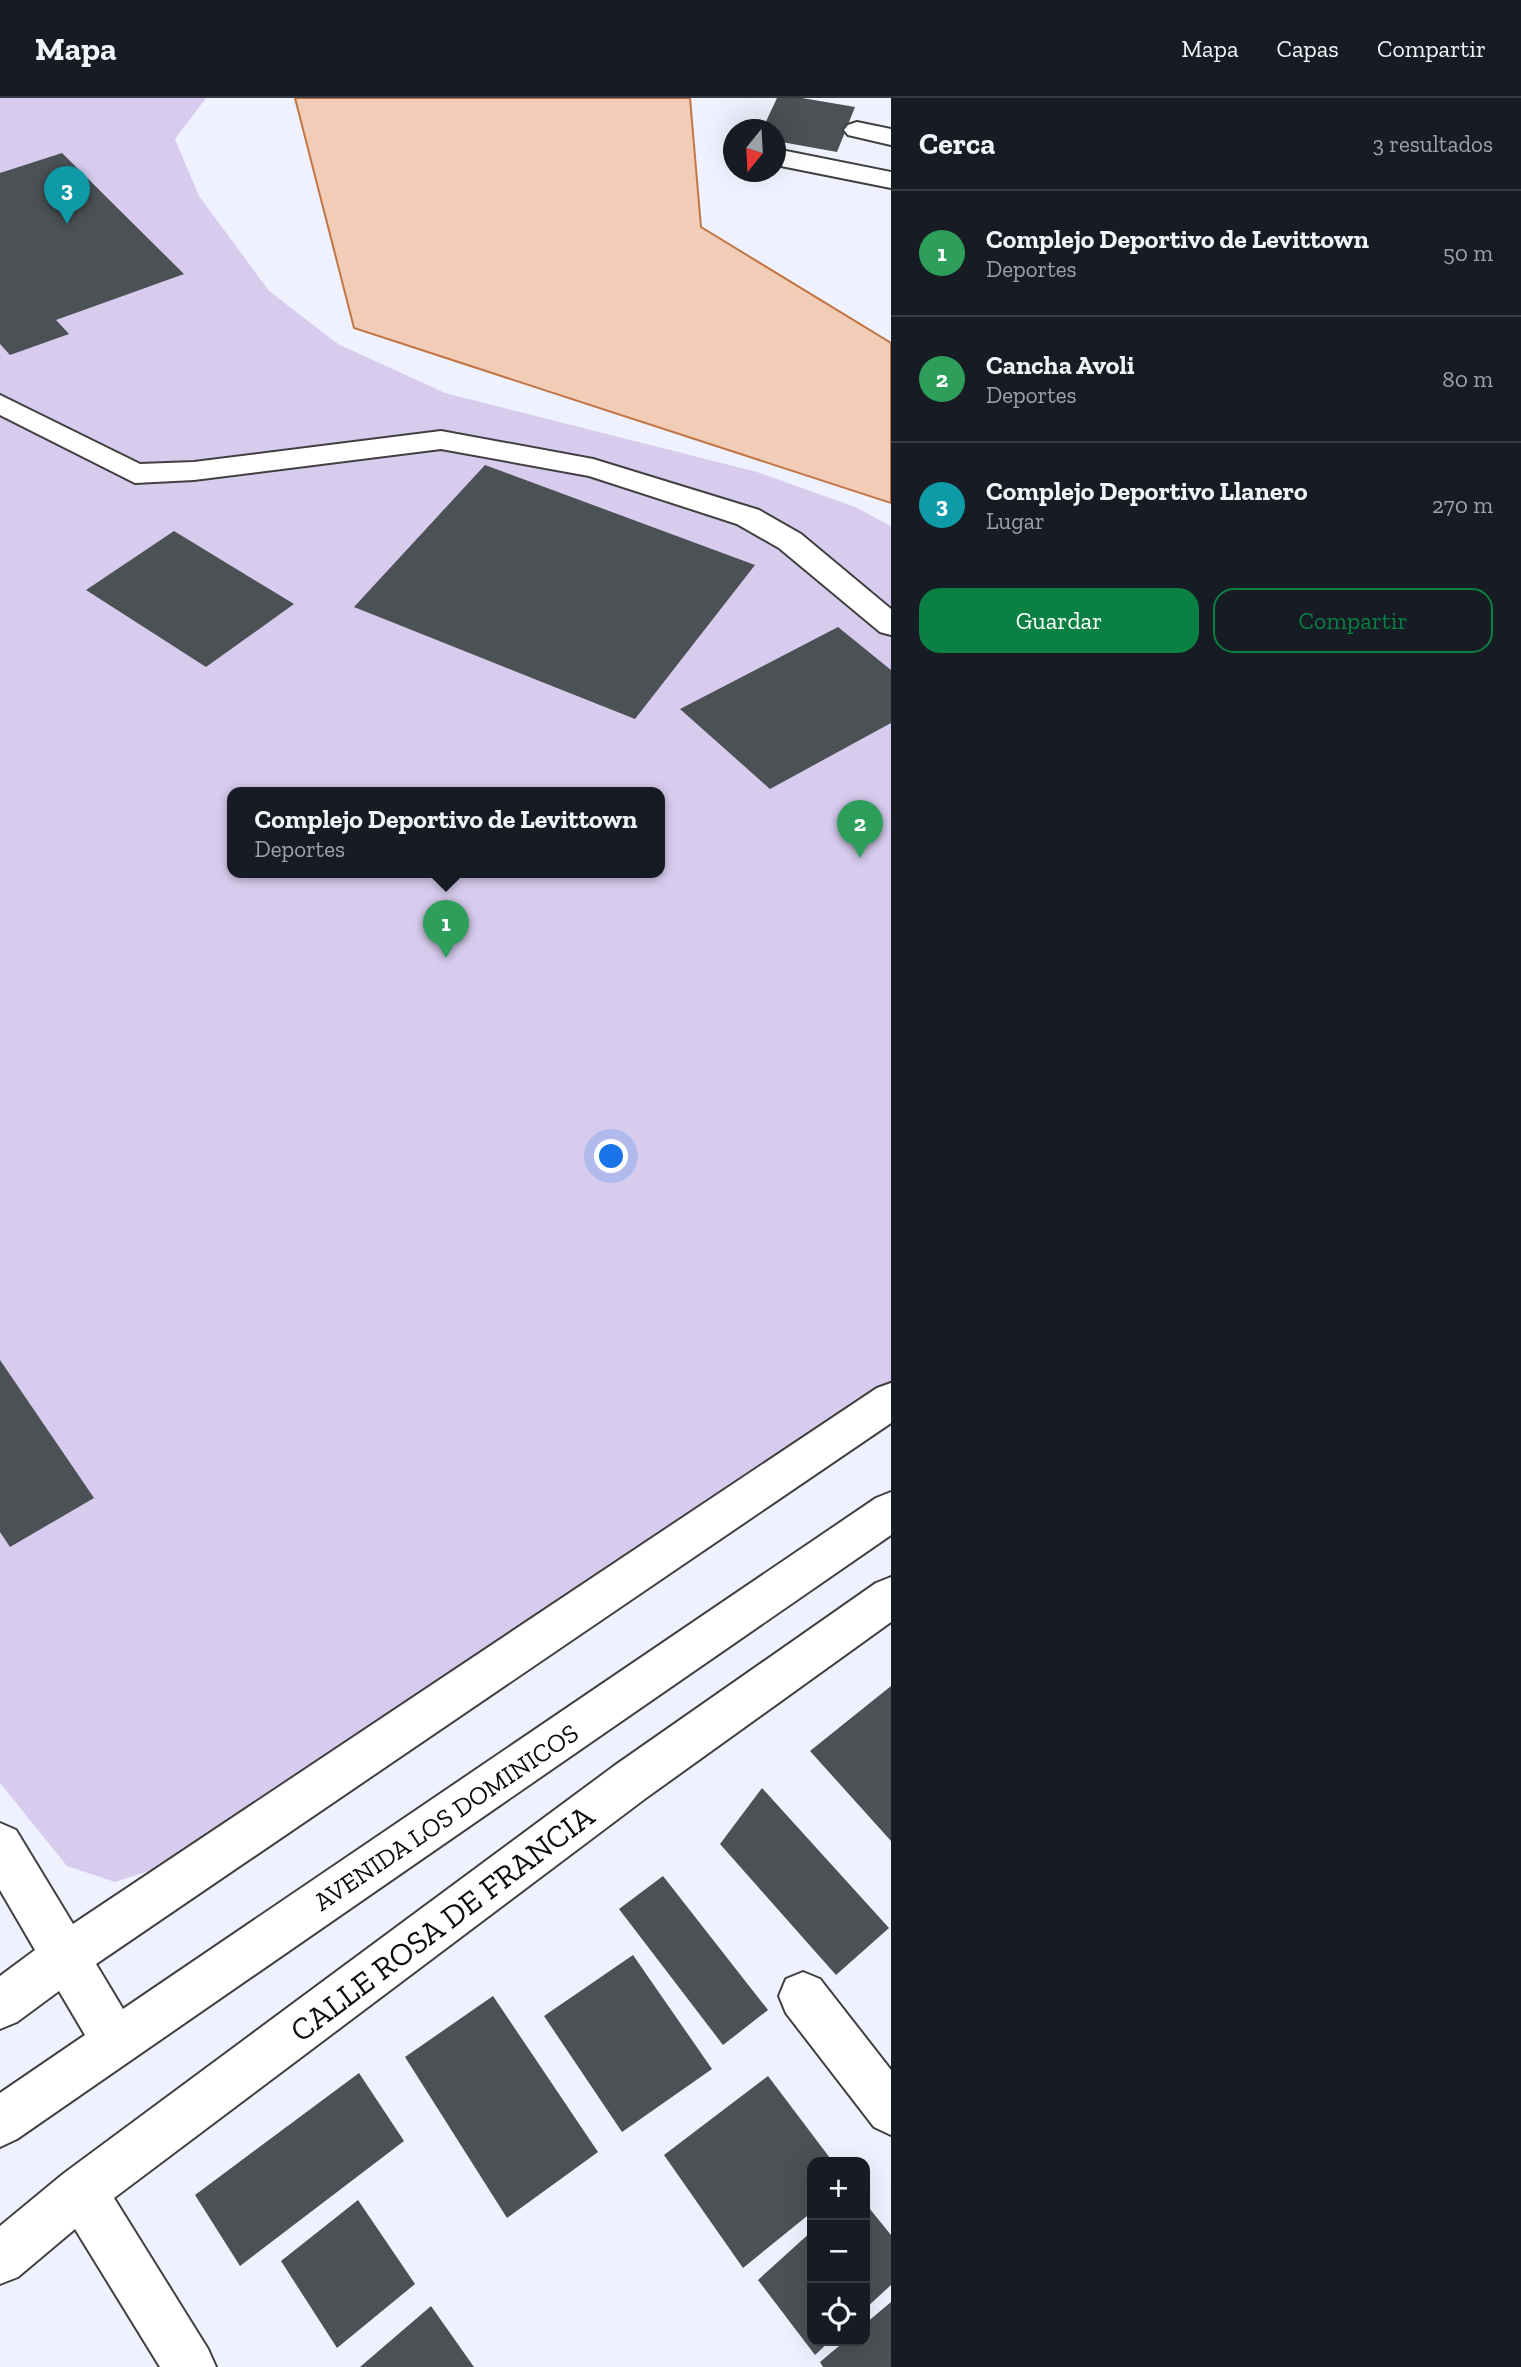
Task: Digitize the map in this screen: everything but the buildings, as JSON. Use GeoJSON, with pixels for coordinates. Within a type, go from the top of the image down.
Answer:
{"type":"FeatureCollection","features":[{"type":"Feature","properties":{"kind":"street"},"geometry":{"type":"LineString","coordinates":[[857,130],[891,137]]}},
{"type":"Feature","properties":{"kind":"street"},"geometry":{"type":"LineString","coordinates":[[786,159],[891,180]]}},
{"type":"Feature","properties":{"kind":"street"},"geometry":{"type":"LineString","coordinates":[[0,404],[135,474],[194,471],[441,440],[593,468],[748,517],[790,541],[891,625]]}},
{"type":"Feature","properties":{"kind":"street"},"geometry":{"type":"LineString","coordinates":[[0,2005],[67,1956],[891,1401]]}},
{"type":"Feature","properties":{"kind":"street","name":"AVENIDA LOS DOMINICOS"},"geometry":{"type":"LineString","coordinates":[[0,2122],[891,1511]]}},
{"type":"Feature","properties":{"kind":"street","name":"CALLE ROSA DE FRANCIA"},"geometry":{"type":"LineString","coordinates":[[0,2259],[81,2192],[630,1782],[891,1597]]}},
{"type":"Feature","properties":{"kind":"street"},"geometry":{"type":"LineString","coordinates":[[0,1846],[115,2041]]}},
{"type":"Feature","properties":{"kind":"street"},"geometry":{"type":"LineString","coordinates":[[803,1996],[891,2109]]}},
{"type":"Feature","properties":{"kind":"street"},"geometry":{"type":"LineString","coordinates":[[81,2192],[190,2367]]}},
{"type":"Feature","properties":{"kind":"shaded area"},"geometry":{"type":"Polygon","coordinates":[[[0,98],[206,98],[175,139],[199,196],[269,291],[338,344],[445,393],[757,472],[855,507],[891,526],[891,1390],[198,1855],[115,1882],[67,1866],[0,1783],[0,98]]]}},
{"type":"Feature","properties":{"kind":"shaded area"},"geometry":{"type":"Polygon","coordinates":[[[295,98],[690,98],[701,227],[891,343],[891,503],[354,328],[295,98]]]}},
{"type":"Feature","properties":{"kind":"place","name":"Complejo Deportivo Llanero"},"geometry":{"type":"Point","coordinates":[67,224]}},
{"type":"Feature","properties":{"kind":"place","name":"Cancha Avoli"},"geometry":{"type":"Point","coordinates":[860,858]}},
{"type":"Feature","properties":{"kind":"place","name":"Complejo Deportivo de Levittown"},"geometry":{"type":"Point","coordinates":[446,958]}}]}
